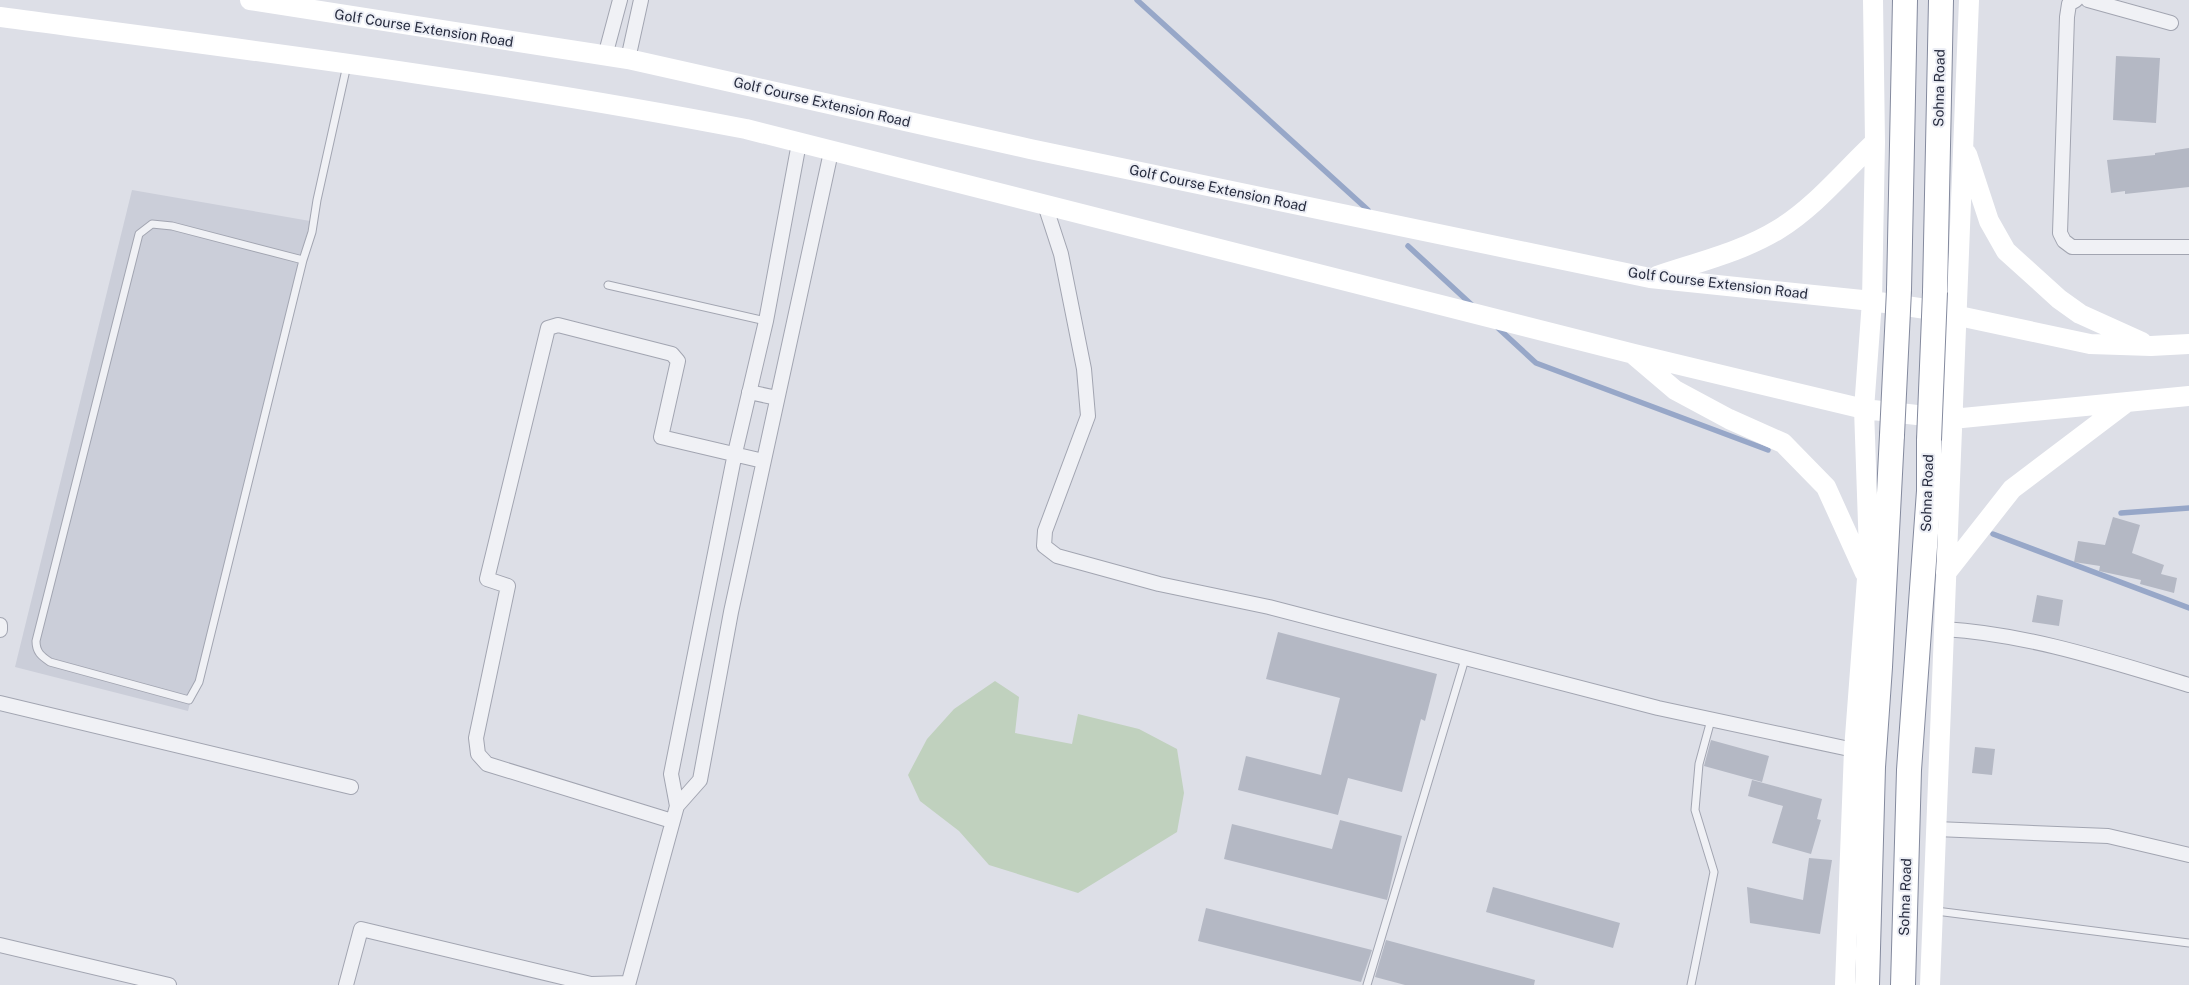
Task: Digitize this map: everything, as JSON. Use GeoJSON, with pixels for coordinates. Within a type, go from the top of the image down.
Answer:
{"type":"FeatureCollection","features":[{"type":"Feature","properties":{"kind":"highway"},"geometry":{"type":"LineString","coordinates":[[1867,985],[1872,767],[1884,610],[1899,290],[1905,5]]}},
{"type":"Feature","properties":{"kind":"highway","name":"Sohna Road"},"geometry":{"type":"LineString","coordinates":[[1902,985],[1909,770],[1928,500],[1935,292],[1941,7]]}},
{"type":"Feature","properties":{"kind":"main road","name":"Golf Course Extension Road"},"geometry":{"type":"LineString","coordinates":[[250,0],[628,59],[1030,149],[1650,278],[1872,301],[1956,314],[2090,344],[2151,346],[2189,344]]}},
{"type":"Feature","properties":{"kind":"main road"},"geometry":{"type":"LineString","coordinates":[[1845,985],[1854,750],[1869,552],[1864,409],[1872,301],[1874,0]]}},
{"type":"Feature","properties":{"kind":"main road"},"geometry":{"type":"LineString","coordinates":[[1930,985],[1969,0]]}},
{"type":"Feature","properties":{"kind":"main road"},"geometry":{"type":"LineString","coordinates":[[0,16],[347,65],[399,70],[624,105],[746,129],[1634,354],[1864,409],[1952,419],[2189,396]]}},
{"type":"Feature","properties":{"kind":"main road"},"geometry":{"type":"LineString","coordinates":[[1963,140],[1989,221],[2006,251],[2059,299],[2080,314],[2151,346]]}},
{"type":"Feature","properties":{"kind":"main road"},"geometry":{"type":"LineString","coordinates":[[1650,278],[1745,247],[1779,229],[1805,210],[1874,142]]}},
{"type":"Feature","properties":{"kind":"main road"},"geometry":{"type":"LineString","coordinates":[[1634,354],[1674,390],[1729,419],[1783,443],[1826,487],[1867,576]]}},
{"type":"Feature","properties":{"kind":"main road"},"geometry":{"type":"LineString","coordinates":[[1946,573],[2012,489],[2127,402]]}},
{"type":"Feature","properties":{"kind":"street"},"geometry":{"type":"LineString","coordinates":[[605,56],[620,0]]}},
{"type":"Feature","properties":{"kind":"street"},"geometry":{"type":"LineString","coordinates":[[628,59],[641,0]]}},
{"type":"Feature","properties":{"kind":"street"},"geometry":{"type":"LineString","coordinates":[[2076,0],[2069,4],[2067,17],[2060,233],[2064,241],[2072,247],[2189,247]]}},
{"type":"Feature","properties":{"kind":"street"},"geometry":{"type":"LineString","coordinates":[[2088,0],[2171,23]]}},
{"type":"Feature","properties":{"kind":"street"},"geometry":{"type":"LineString","coordinates":[[677,806],[671,774],[736,453],[766,321],[799,143]]}},
{"type":"Feature","properties":{"kind":"street"},"geometry":{"type":"LineString","coordinates":[[346,985],[361,929],[591,984],[628,984],[677,806],[700,780],[730,612],[832,152]]}},
{"type":"Feature","properties":{"kind":"street"},"geometry":{"type":"LineString","coordinates":[[1045,205],[1061,254],[1084,369],[1088,416],[1045,531],[1044,546],[1057,556],[1159,584],[1269,607],[1465,660],[1711,720],[1854,750]]}},
{"type":"Feature","properties":{"kind":"street"},"geometry":{"type":"LineString","coordinates":[[672,821],[487,764],[478,754],[476,738],[508,586],[487,579],[548,328],[558,325],[672,354],[678,361],[661,437],[736,453],[763,461]]}},
{"type":"Feature","properties":{"kind":"street"},"geometry":{"type":"LineString","coordinates":[[749,392],[777,398]]}},
{"type":"Feature","properties":{"kind":"street"},"geometry":{"type":"LineString","coordinates":[[0,625],[0,630]]}},
{"type":"Feature","properties":{"kind":"street"},"geometry":{"type":"LineString","coordinates":[[1944,629],[1968,630],[2064,647],[2189,685]]}},
{"type":"Feature","properties":{"kind":"street"},"geometry":{"type":"LineString","coordinates":[[0,703],[351,787]]}},
{"type":"Feature","properties":{"kind":"street"},"geometry":{"type":"LineString","coordinates":[[1936,829],[2108,836],[2189,855]]}},
{"type":"Feature","properties":{"kind":"street"},"geometry":{"type":"LineString","coordinates":[[0,945],[168,985]]}},
{"type":"Feature","properties":{"kind":"lane"},"geometry":{"type":"LineString","coordinates":[[303,260],[172,226],[152,224],[139,234],[36,641],[36,648],[40,656],[50,662],[189,700],[199,682],[303,260],[312,232],[317,200],[347,65]]}},
{"type":"Feature","properties":{"kind":"lane"},"geometry":{"type":"LineString","coordinates":[[608,285],[766,321]]}},
{"type":"Feature","properties":{"kind":"lane"},"geometry":{"type":"LineString","coordinates":[[1367,985],[1465,660]]}},
{"type":"Feature","properties":{"kind":"lane"},"geometry":{"type":"LineString","coordinates":[[1691,985],[1714,872],[1695,810],[1699,764],[1711,720]]}},
{"type":"Feature","properties":{"kind":"lane"},"geometry":{"type":"LineString","coordinates":[[1933,911],[2189,943]]}},
{"type":"Feature","properties":{"kind":"shaded area"},"geometry":{"type":"Polygon","coordinates":[[[132,190],[310,221],[188,711],[15,667],[132,190]]]}},
{"type":"Feature","properties":{"kind":"green space"},"geometry":{"type":"Polygon","coordinates":[[[995,681],[1019,697],[1015,733],[1072,744],[1078,714],[1139,729],[1177,749],[1184,793],[1177,832],[1078,893],[989,865],[959,831],[920,801],[908,775],[927,739],[954,709],[995,681]]]}},
{"type":"Feature","properties":{"kind":"building"},"geometry":{"type":"Polygon","coordinates":[[[2116,56],[2160,58],[2156,123],[2113,120],[2116,56]]]}},
{"type":"Feature","properties":{"kind":"building"},"geometry":{"type":"Polygon","coordinates":[[[2189,148],[2189,187],[2125,194],[2125,191],[2111,193],[2107,160],[2155,155],[2155,153],[2189,148]]]}},
{"type":"Feature","properties":{"kind":"building"},"geometry":{"type":"Polygon","coordinates":[[[2113,517],[2140,525],[2132,553],[2164,565],[2161,574],[2177,578],[2174,593],[2140,584],[2141,580],[2099,571],[2100,566],[2074,562],[2078,541],[2105,545],[2113,517]]]}},
{"type":"Feature","properties":{"kind":"building"},"geometry":{"type":"Polygon","coordinates":[[[2037,595],[2063,600],[2059,626],[2032,622],[2037,595]]]}},
{"type":"Feature","properties":{"kind":"building"},"geometry":{"type":"Polygon","coordinates":[[[1278,632],[1437,674],[1425,721],[1421,719],[1402,792],[1348,778],[1338,815],[1238,790],[1246,756],[1321,775],[1340,698],[1266,679],[1278,632]]]}},
{"type":"Feature","properties":{"kind":"building"},"geometry":{"type":"Polygon","coordinates":[[[1711,740],[1769,756],[1762,782],[1704,766],[1711,740]]]}},
{"type":"Feature","properties":{"kind":"building"},"geometry":{"type":"Polygon","coordinates":[[[1975,747],[1995,749],[1992,775],[1972,773],[1975,747]]]}},
{"type":"Feature","properties":{"kind":"building"},"geometry":{"type":"Polygon","coordinates":[[[1752,780],[1822,799],[1817,819],[1821,820],[1811,854],[1772,843],[1783,806],[1748,796],[1752,780]]]}},
{"type":"Feature","properties":{"kind":"building"},"geometry":{"type":"Polygon","coordinates":[[[1340,820],[1402,836],[1387,900],[1224,859],[1232,824],[1332,849],[1340,820]]]}},
{"type":"Feature","properties":{"kind":"building"},"geometry":{"type":"Polygon","coordinates":[[[1809,858],[1832,860],[1820,934],[1750,923],[1747,887],[1803,900],[1809,858]]]}},
{"type":"Feature","properties":{"kind":"building"},"geometry":{"type":"Polygon","coordinates":[[[1493,887],[1620,923],[1613,948],[1486,912],[1493,887]]]}},
{"type":"Feature","properties":{"kind":"building"},"geometry":{"type":"Polygon","coordinates":[[[1206,908],[1372,950],[1361,982],[1198,941],[1206,908]]]}},
{"type":"Feature","properties":{"kind":"building"},"geometry":{"type":"Polygon","coordinates":[[[1386,940],[1535,980],[1534,985],[1405,985],[1375,977],[1386,940]]]}},
{"type":"Feature","properties":{"kind":"waterway"},"geometry":{"type":"LineString","coordinates":[[1137,0],[1368,210]]}},
{"type":"Feature","properties":{"kind":"waterway"},"geometry":{"type":"LineString","coordinates":[[1408,246],[1473,306]]}},
{"type":"Feature","properties":{"kind":"waterway"},"geometry":{"type":"LineString","coordinates":[[1498,328],[1536,363],[1768,450]]}},
{"type":"Feature","properties":{"kind":"waterway"},"geometry":{"type":"LineString","coordinates":[[2121,513],[2189,508]]}},
{"type":"Feature","properties":{"kind":"waterway"},"geometry":{"type":"LineString","coordinates":[[1993,534],[2189,608]]}}]}
